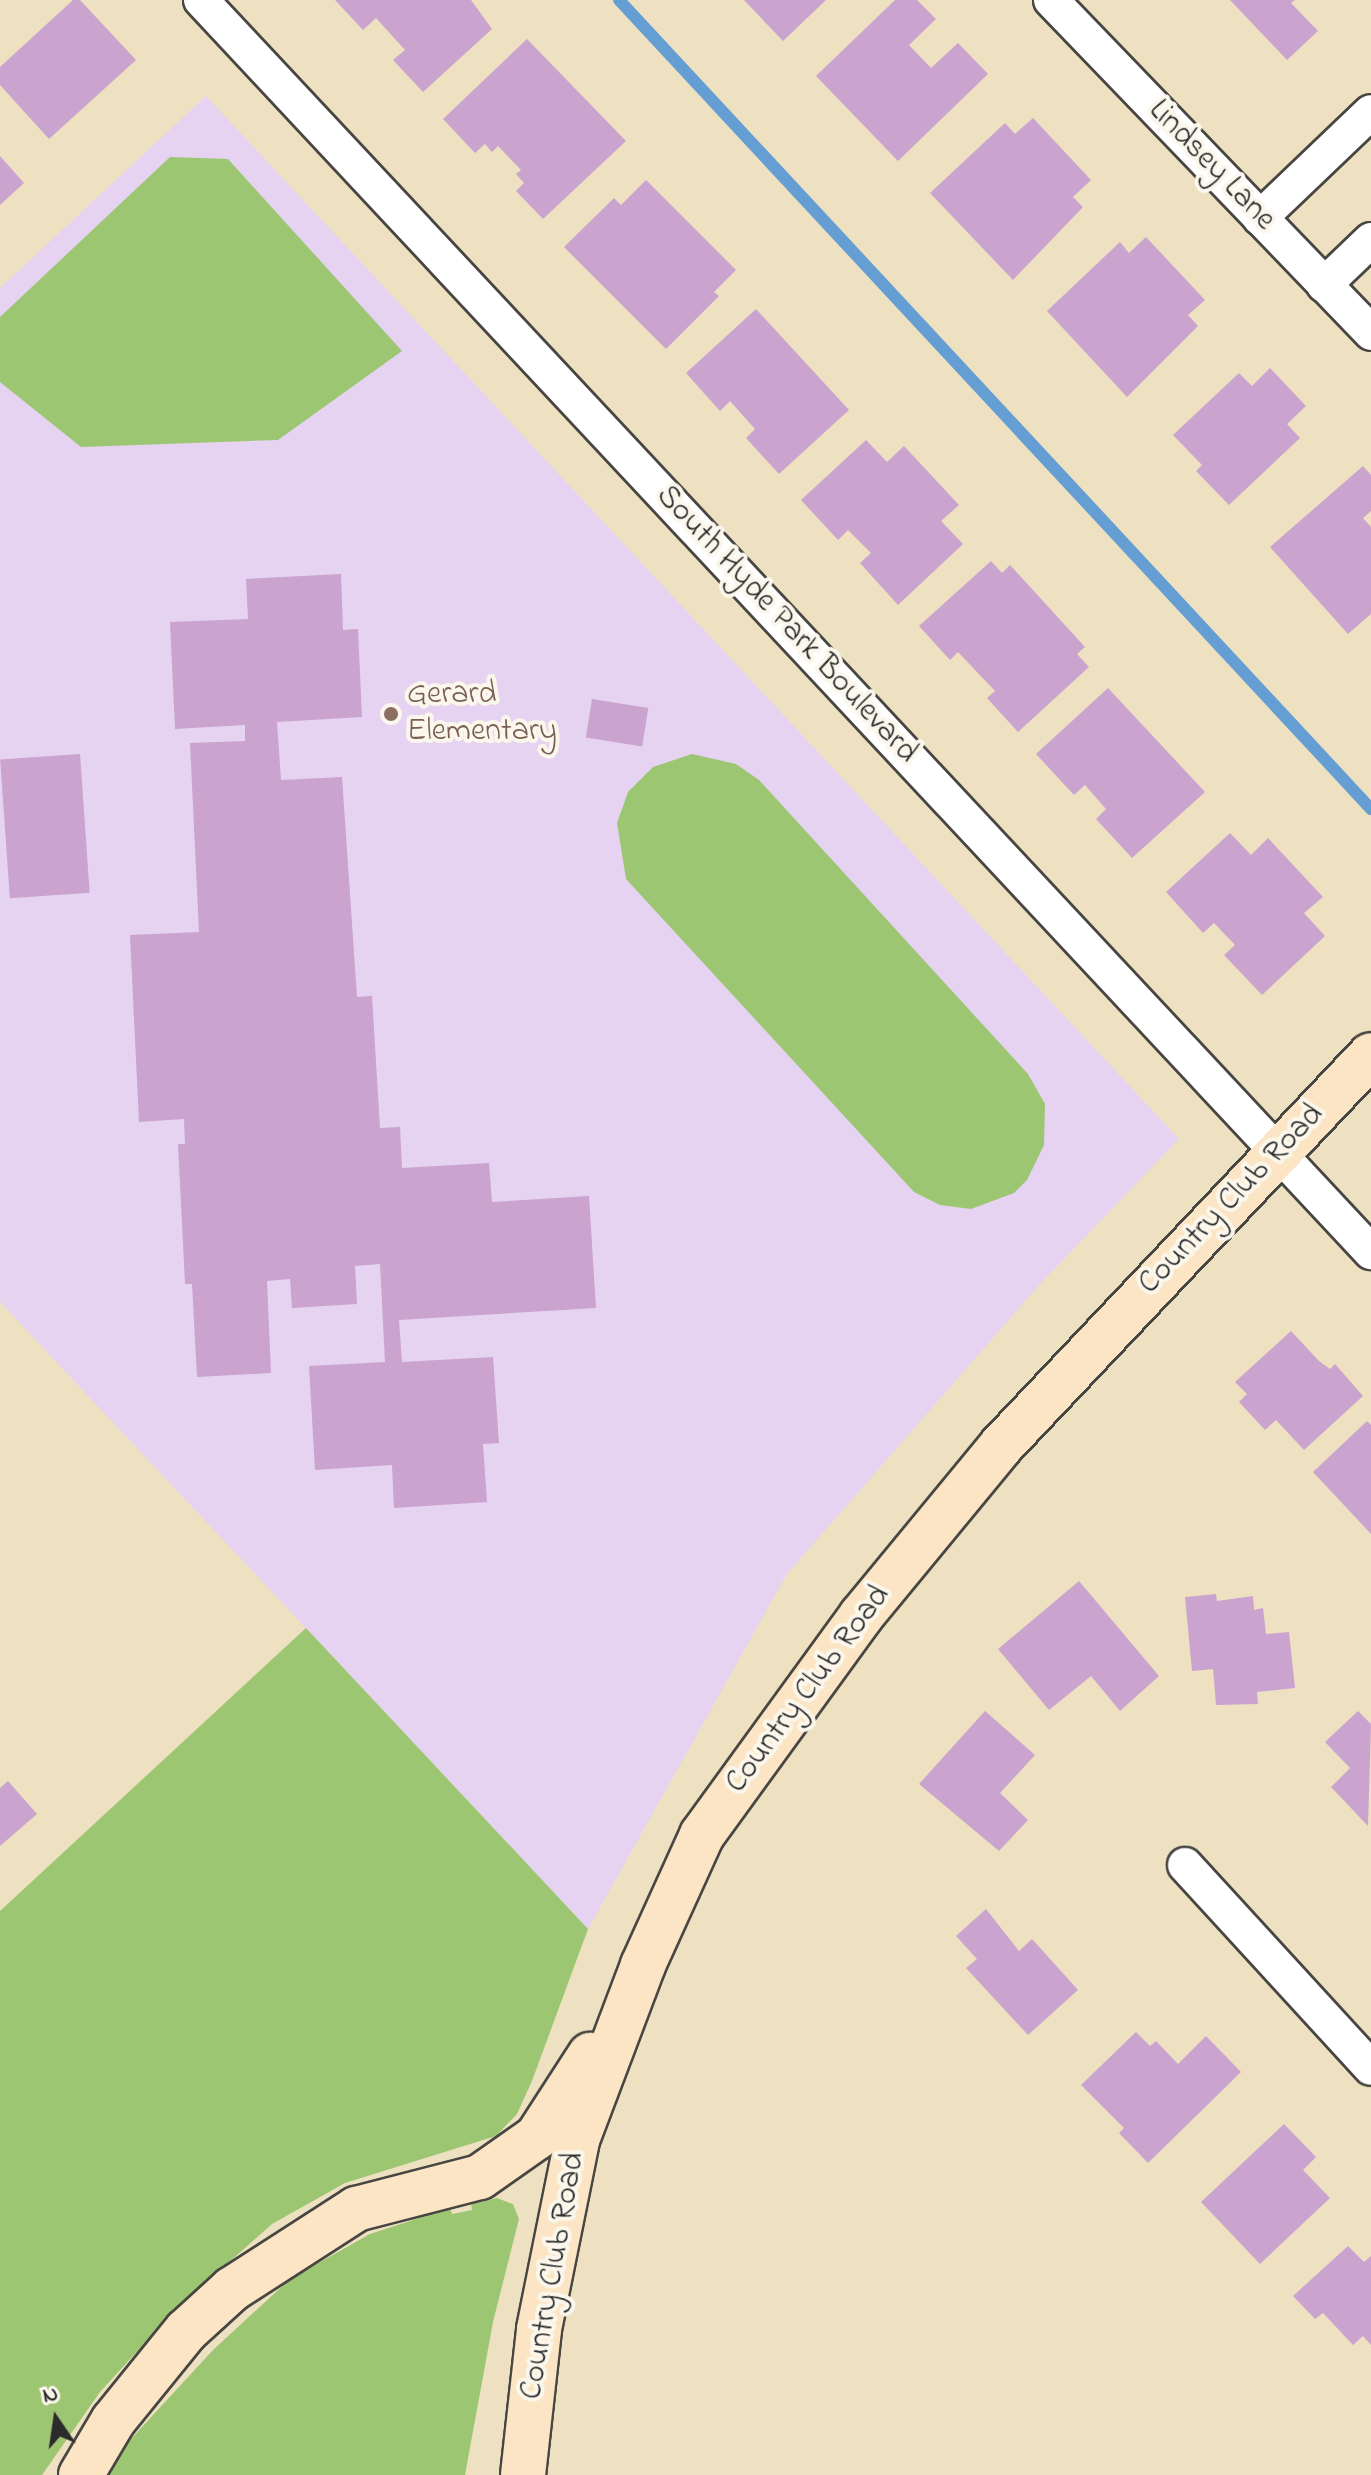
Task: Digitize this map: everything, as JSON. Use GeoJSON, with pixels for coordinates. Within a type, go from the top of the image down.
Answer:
{"type":"FeatureCollection","features":[{"type":"Feature","properties":{"kind":"main road","name":"Country Club Road"},"geometry":{"type":"LineString","coordinates":[[523,2475],[539,2329],[577,2140],[633,1990],[702,1835],[861,1616],[1001,1446],[1371,1055]]}},
{"type":"Feature","properties":{"kind":"main road"},"geometry":{"type":"LineString","coordinates":[[81,2475],[113,2421],[186,2331],[232,2289],[356,2209],[480,2177],[537,2137],[633,1990]]}},
{"type":"Feature","properties":{"kind":"street","name":"South Hyde Park Boulevard"},"geometry":{"type":"LineString","coordinates":[[201,0],[1180,1043],[1277,1153],[1371,1252]]}},
{"type":"Feature","properties":{"kind":"street","name":"Lindsey Lane"},"geometry":{"type":"LineString","coordinates":[[1051,0],[1371,333]]}},
{"type":"Feature","properties":{"kind":"street"},"geometry":{"type":"LineString","coordinates":[[1260,218],[1371,112]]}},
{"type":"Feature","properties":{"kind":"street"},"geometry":{"type":"LineString","coordinates":[[1324,285],[1371,240]]}},
{"type":"Feature","properties":{"kind":"street"},"geometry":{"type":"LineString","coordinates":[[1185,1865],[1371,2068]]}},
{"type":"Feature","properties":{"kind":"shaded area","name":"Gerard Elementary"},"geometry":{"type":"Polygon","coordinates":[[[206,96],[1179,1139],[1040,1284],[787,1574],[588,1929],[0,1302],[0,288],[206,96]]]}},
{"type":"Feature","properties":{"kind":"green space"},"geometry":{"type":"Polygon","coordinates":[[[170,157],[228,159],[402,351],[278,440],[81,447],[0,382],[0,317],[170,157]]]}},
{"type":"Feature","properties":{"kind":"green space"},"geometry":{"type":"Polygon","coordinates":[[[692,754],[736,764],[759,780],[1028,1074],[1045,1104],[1044,1145],[1027,1180],[1014,1193],[971,1209],[940,1205],[914,1192],[626,879],[617,823],[628,792],[653,767],[692,754]]]}},
{"type":"Feature","properties":{"kind":"green space"},"geometry":{"type":"Polygon","coordinates":[[[306,1628],[588,1929],[532,2081],[517,2114],[496,2136],[345,2183],[272,2224],[176,2309],[100,2392],[42,2475],[0,2475],[0,1911],[306,1628]]]}},
{"type":"Feature","properties":{"kind":"green space"},"geometry":{"type":"Polygon","coordinates":[[[497,2198],[513,2204],[519,2219],[493,2322],[465,2475],[107,2475],[130,2440],[213,2350],[290,2279],[370,2234],[450,2208],[452,2214],[472,2210],[471,2204],[497,2198]]]}},
{"type":"Feature","properties":{"kind":"building"},"geometry":{"type":"Polygon","coordinates":[[[73,0],[80,0],[136,60],[49,139],[0,85],[0,67],[73,0]]]}},
{"type":"Feature","properties":{"kind":"building"},"geometry":{"type":"Polygon","coordinates":[[[335,0],[471,0],[492,29],[423,92],[393,60],[405,50],[376,18],[363,30],[335,0]]]}},
{"type":"Feature","properties":{"kind":"building"},"geometry":{"type":"Polygon","coordinates":[[[744,0],[826,0],[783,41],[744,0]]]}},
{"type":"Feature","properties":{"kind":"building"},"geometry":{"type":"Polygon","coordinates":[[[895,0],[917,0],[936,19],[909,45],[931,68],[958,43],[988,74],[898,161],[816,76],[895,0]]]}},
{"type":"Feature","properties":{"kind":"building"},"geometry":{"type":"Polygon","coordinates":[[[1230,0],[1295,0],[1291,3],[1318,31],[1287,60],[1230,0]]]}},
{"type":"Feature","properties":{"kind":"building"},"geometry":{"type":"Polygon","coordinates":[[[527,39],[626,141],[543,219],[516,191],[524,183],[516,174],[521,170],[498,146],[492,152],[485,144],[475,153],[443,119],[527,39]]]}},
{"type":"Feature","properties":{"kind":"building"},"geometry":{"type":"Polygon","coordinates":[[[1033,118],[1091,180],[1073,197],[1083,207],[1013,280],[930,193],[1005,123],[1015,134],[1033,118]]]}},
{"type":"Feature","properties":{"kind":"building"},"geometry":{"type":"Polygon","coordinates":[[[0,156],[24,183],[0,205],[0,156]]]}},
{"type":"Feature","properties":{"kind":"building"},"geometry":{"type":"Polygon","coordinates":[[[646,180],[736,270],[714,292],[719,296],[666,349],[564,247],[614,198],[621,205],[646,180]]]}},
{"type":"Feature","properties":{"kind":"building"},"geometry":{"type":"Polygon","coordinates":[[[1146,237],[1205,300],[1188,315],[1198,326],[1127,397],[1047,311],[1120,242],[1129,253],[1146,237]]]}},
{"type":"Feature","properties":{"kind":"building"},"geometry":{"type":"Polygon","coordinates":[[[756,309],[849,410],[779,474],[746,438],[755,429],[730,401],[720,411],[686,373],[756,309]]]}},
{"type":"Feature","properties":{"kind":"building"},"geometry":{"type":"Polygon","coordinates":[[[1270,368],[1306,406],[1287,424],[1300,438],[1229,505],[1196,471],[1202,465],[1173,435],[1239,373],[1252,386],[1270,368]]]}},
{"type":"Feature","properties":{"kind":"building"},"geometry":{"type":"Polygon","coordinates":[[[866,440],[887,462],[904,446],[959,505],[941,521],[963,544],[898,605],[860,563],[871,553],[848,530],[838,540],[801,500],[866,440]]]}},
{"type":"Feature","properties":{"kind":"building"},"geometry":{"type":"Polygon","coordinates":[[[1363,466],[1371,475],[1371,511],[1363,518],[1371,527],[1371,614],[1348,634],[1270,547],[1363,466]]]}},
{"type":"Feature","properties":{"kind":"building"},"geometry":{"type":"Polygon","coordinates":[[[991,561],[1002,573],[1010,565],[1085,647],[1077,654],[1089,667],[1018,732],[987,698],[995,691],[958,652],[950,660],[919,626],[991,561]]]}},
{"type":"Feature","properties":{"kind":"building"},"geometry":{"type":"Polygon","coordinates":[[[341,574],[343,630],[358,629],[362,717],[277,722],[281,780],[342,777],[357,997],[372,996],[380,1128],[400,1127],[402,1168],[489,1163],[492,1202],[589,1196],[596,1308],[399,1320],[402,1362],[493,1357],[499,1443],[483,1444],[487,1502],[394,1508],[392,1465],[315,1470],[309,1366],[385,1362],[380,1264],[355,1266],[357,1304],[292,1308],[290,1279],[267,1281],[271,1373],[197,1377],[192,1284],[185,1284],[178,1144],[185,1144],[184,1119],[139,1122],[130,935],[199,932],[190,743],[245,741],[245,725],[175,729],[170,622],[248,619],[246,579],[341,574]]]}},
{"type":"Feature","properties":{"kind":"building"},"geometry":{"type":"Polygon","coordinates":[[[1108,688],[1205,792],[1132,858],[1096,819],[1106,809],[1085,785],[1074,795],[1036,754],[1108,688]]]}},
{"type":"Feature","properties":{"kind":"building"},"geometry":{"type":"Polygon","coordinates":[[[592,699],[648,708],[642,746],[586,738],[592,699]]]}},
{"type":"Feature","properties":{"kind":"building"},"geometry":{"type":"Polygon","coordinates":[[[80,754],[90,893],[10,898],[0,760],[80,754]]]}},
{"type":"Feature","properties":{"kind":"building"},"geometry":{"type":"Polygon","coordinates":[[[1230,833],[1251,855],[1268,838],[1323,897],[1304,913],[1325,936],[1262,995],[1224,955],[1235,945],[1214,923],[1203,933],[1166,892],[1230,833]]]}},
{"type":"Feature","properties":{"kind":"building"},"geometry":{"type":"Polygon","coordinates":[[[1291,1331],[1319,1361],[1330,1369],[1335,1364],[1363,1396],[1304,1450],[1276,1420],[1265,1430],[1239,1402],[1247,1394],[1235,1382],[1291,1331]]]}},
{"type":"Feature","properties":{"kind":"building"},"geometry":{"type":"Polygon","coordinates":[[[1367,1421],[1371,1425],[1371,1534],[1313,1472],[1367,1421]]]}},
{"type":"Feature","properties":{"kind":"building"},"geometry":{"type":"Polygon","coordinates":[[[1079,1581],[1159,1676],[1120,1711],[1091,1676],[1049,1710],[998,1649],[1079,1581]]]}},
{"type":"Feature","properties":{"kind":"building"},"geometry":{"type":"Polygon","coordinates":[[[1216,1594],[1217,1601],[1253,1596],[1254,1610],[1263,1608],[1266,1634],[1289,1632],[1295,1688],[1257,1692],[1258,1704],[1216,1705],[1213,1669],[1192,1671],[1185,1597],[1216,1594]]]}},
{"type":"Feature","properties":{"kind":"building"},"geometry":{"type":"Polygon","coordinates":[[[985,1711],[1035,1755],[1000,1793],[1028,1820],[999,1851],[919,1784],[985,1711]]]}},
{"type":"Feature","properties":{"kind":"building"},"geometry":{"type":"Polygon","coordinates":[[[1358,1711],[1371,1724],[1368,1826],[1331,1787],[1350,1768],[1325,1742],[1358,1711]]]}},
{"type":"Feature","properties":{"kind":"building"},"geometry":{"type":"Polygon","coordinates":[[[8,1781],[37,1814],[0,1846],[0,1788],[8,1781]]]}},
{"type":"Feature","properties":{"kind":"building"},"geometry":{"type":"Polygon","coordinates":[[[986,1909],[1019,1951],[1032,1939],[1078,1990],[1028,2035],[966,1968],[977,1959],[956,1936],[986,1909]]]}},
{"type":"Feature","properties":{"kind":"building"},"geometry":{"type":"Polygon","coordinates":[[[1136,2032],[1150,2046],[1156,2041],[1178,2064],[1206,2036],[1241,2072],[1148,2163],[1119,2133],[1124,2128],[1081,2085],[1136,2032]]]}},
{"type":"Feature","properties":{"kind":"building"},"geometry":{"type":"Polygon","coordinates":[[[1284,2124],[1316,2157],[1303,2170],[1330,2198],[1260,2264],[1201,2202],[1284,2124]]]}},
{"type":"Feature","properties":{"kind":"building"},"geometry":{"type":"Polygon","coordinates":[[[1348,2246],[1364,2262],[1371,2256],[1371,2345],[1363,2336],[1353,2345],[1323,2313],[1315,2319],[1293,2296],[1348,2246]]]}},
{"type":"Feature","properties":{"kind":"waterway"},"geometry":{"type":"LineString","coordinates":[[619,0],[1371,809]]}},
{"type":"Feature","properties":{"kind":"place","name":"Gerard Elementary"},"geometry":{"type":"Point","coordinates":[391,714]}}]}
